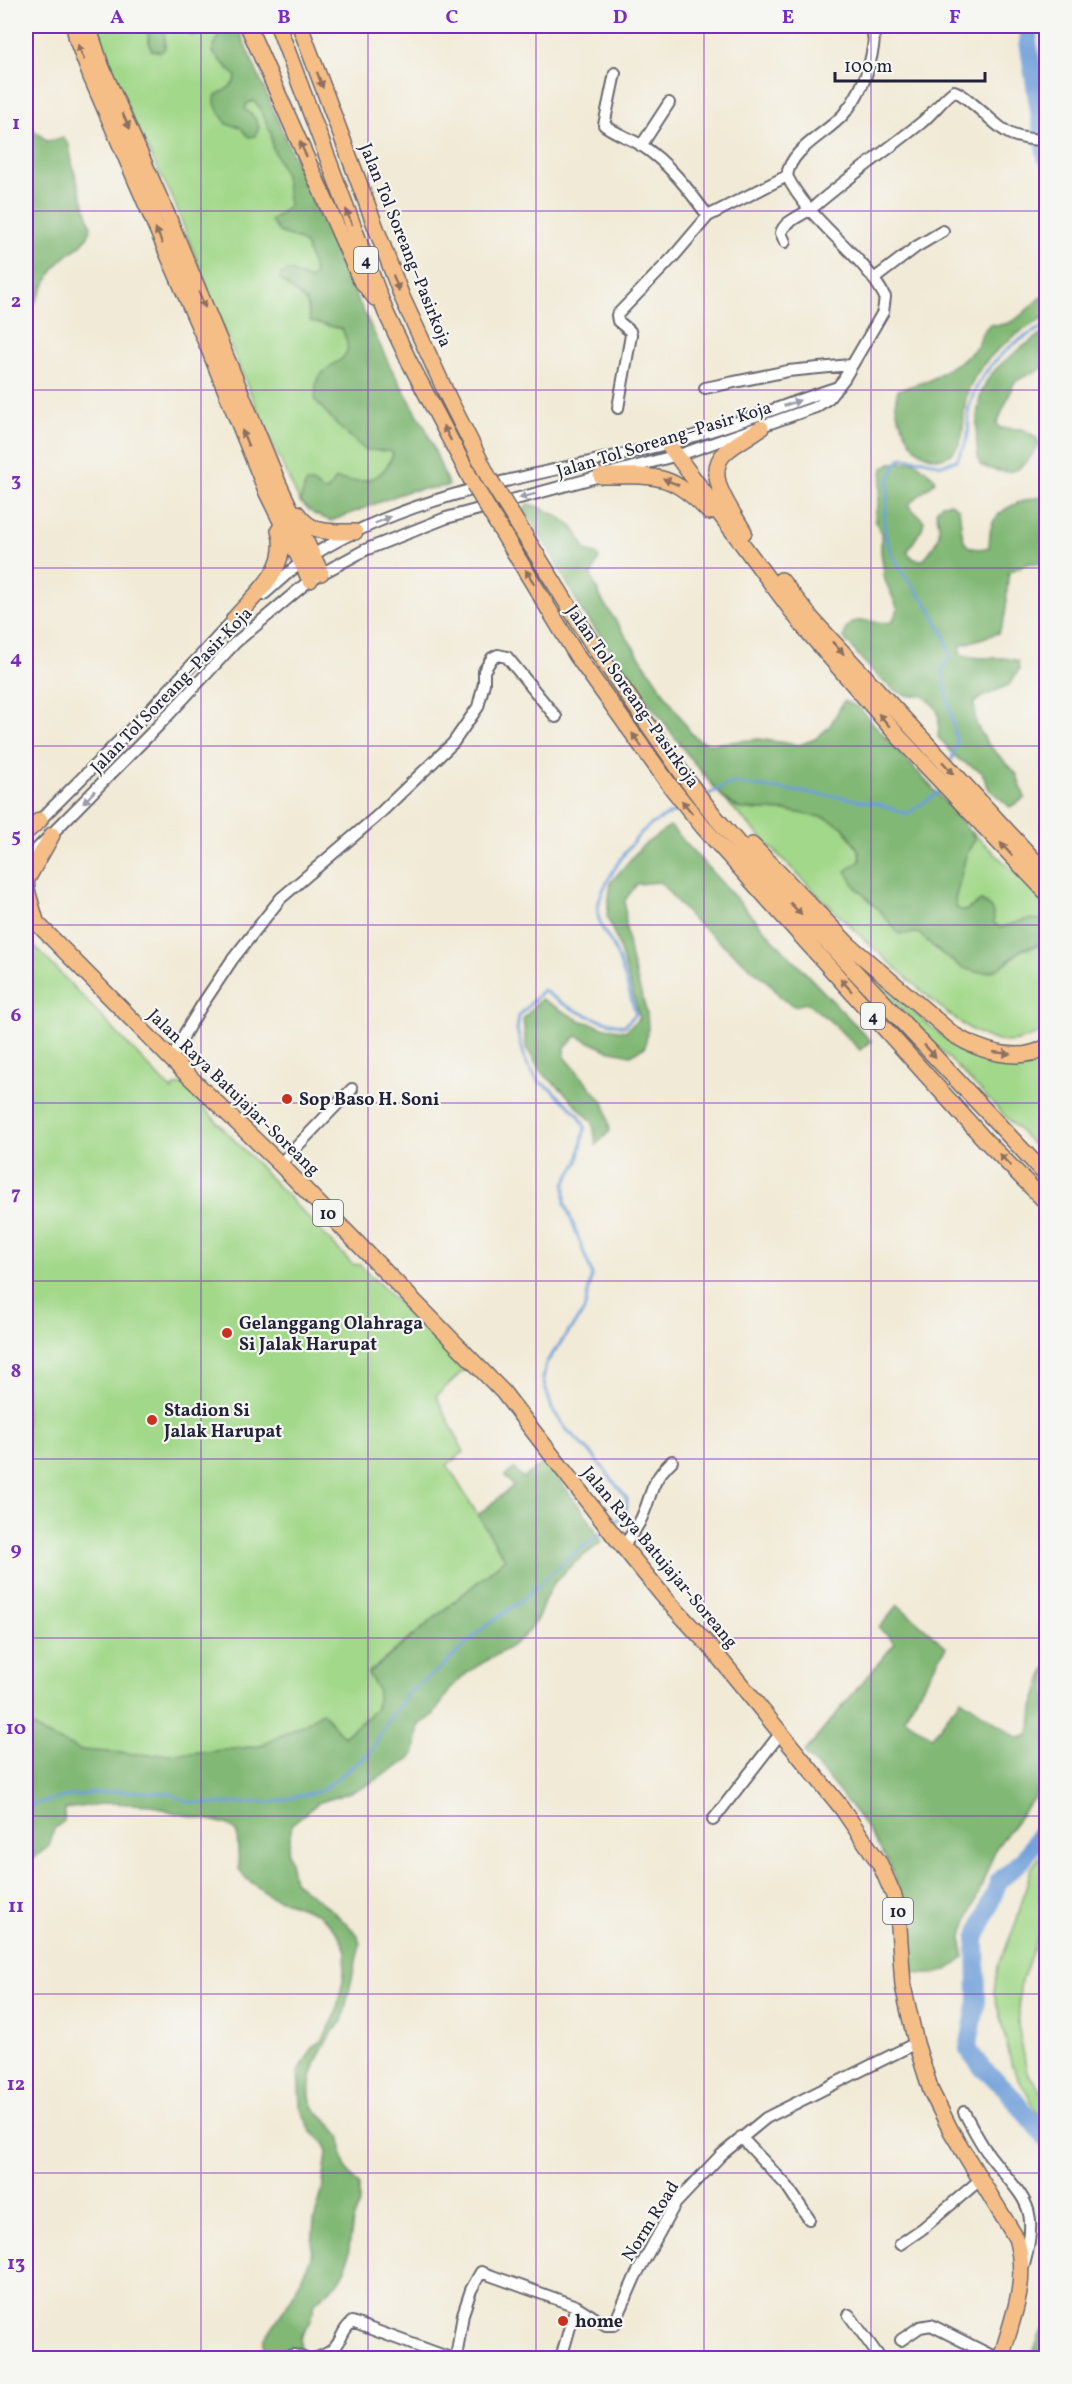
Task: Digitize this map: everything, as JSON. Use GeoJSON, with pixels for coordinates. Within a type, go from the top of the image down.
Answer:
{"type":"FeatureCollection","features":[{"type":"Feature","properties":{"kind":"highway"},"geometry":{"type":"LineString","coordinates":[[74,26],[91,77],[208,347],[316,576]]}},
{"type":"Feature","properties":{"kind":"highway"},"geometry":{"type":"LineString","coordinates":[[88,26],[102,68],[169,219],[273,489],[283,543],[280,562],[234,619]]}},
{"type":"Feature","properties":{"kind":"highway"},"geometry":{"type":"LineString","coordinates":[[248,26],[360,279],[386,313]]}},
{"type":"Feature","properties":{"kind":"highway","name":"Jalan Tol Soreang–Pasirkoja"},"geometry":{"type":"LineString","coordinates":[[278,26],[386,313],[474,485],[577,656],[671,787],[703,827],[984,1139],[1047,1202]]}},
{"type":"Feature","properties":{"kind":"highway","name":"Jalan Tol Soreang–Pasirkoja"},"geometry":{"type":"LineString","coordinates":[[300,26],[402,297],[449,399],[489,478],[594,647],[688,781],[719,816]]}},
{"type":"Feature","properties":{"kind":"highway"},"geometry":{"type":"LineString","coordinates":[[744,532],[719,485],[716,475],[717,466],[727,451],[761,428]]}},
{"type":"Feature","properties":{"kind":"highway"},"geometry":{"type":"LineString","coordinates":[[677,448],[812,619],[928,747],[966,798],[1047,892]]}},
{"type":"Feature","properties":{"kind":"highway"},"geometry":{"type":"LineString","coordinates":[[677,448],[803,626],[924,763],[966,798],[1047,873]]}},
{"type":"Feature","properties":{"kind":"highway"},"geometry":{"type":"LineString","coordinates":[[601,476],[645,476],[672,481],[700,502],[758,565]]}},
{"type":"Feature","properties":{"kind":"highway"},"geometry":{"type":"LineString","coordinates":[[273,489],[311,528],[326,532],[355,532]]}},
{"type":"Feature","properties":{"kind":"highway"},"geometry":{"type":"LineString","coordinates":[[719,816],[849,945],[954,1035],[971,1046],[999,1054],[1027,1053],[1047,1047]]}},
{"type":"Feature","properties":{"kind":"highway","name":"4"},"geometry":{"type":"LineString","coordinates":[[719,816],[783,895],[1047,1175]]}},
{"type":"Feature","properties":{"kind":"highway"},"geometry":{"type":"LineString","coordinates":[[26,833],[40,820]]}},
{"type":"Feature","properties":{"kind":"highway"},"geometry":{"type":"LineString","coordinates":[[37,924],[26,881],[52,835]]}},
{"type":"Feature","properties":{"kind":"highway","name":"Jalan Raya Batujajar-Soreang"},"geometry":{"type":"LineString","coordinates":[[26,912],[172,1060],[280,1164],[503,1392],[600,1519],[718,1657],[841,1807],[880,1864],[889,1882],[898,1913],[903,1986],[916,2043],[932,2091],[951,2131],[1016,2238],[1022,2271],[1020,2292],[1000,2358]]}},
{"type":"Feature","properties":{"kind":"street"},"geometry":{"type":"LineString","coordinates":[[618,408],[631,335],[630,331],[618,321],[617,315],[674,256],[708,216],[787,176],[795,158],[841,117],[855,101],[867,74],[875,37],[871,26]]}},
{"type":"Feature","properties":{"kind":"street"},"geometry":{"type":"LineString","coordinates":[[615,73],[604,125],[641,146],[668,166],[688,188],[708,216]]}},
{"type":"Feature","properties":{"kind":"street"},"geometry":{"type":"LineString","coordinates":[[785,242],[781,233],[784,225],[811,210],[852,174],[933,113],[954,91],[1005,133],[1033,140],[1047,140]]}},
{"type":"Feature","properties":{"kind":"street"},"geometry":{"type":"LineString","coordinates":[[641,146],[669,103]]}},
{"type":"Feature","properties":{"kind":"street"},"geometry":{"type":"LineString","coordinates":[[787,176],[811,210],[874,279],[885,297],[885,304],[839,386]]}},
{"type":"Feature","properties":{"kind":"street"},"geometry":{"type":"LineString","coordinates":[[874,279],[916,247],[943,231]]}},
{"type":"Feature","properties":{"kind":"street"},"geometry":{"type":"LineString","coordinates":[[705,388],[788,371],[850,365]]}},
{"type":"Feature","properties":{"kind":"street","name":"Jalan Tol Soreang–Pasir Koja"},"geometry":{"type":"LineString","coordinates":[[40,820],[152,708],[234,619],[307,560],[355,532],[387,518],[470,491],[761,428],[816,407],[829,398],[839,386]]}},
{"type":"Feature","properties":{"kind":"street","name":"Jalan Tol Soreang–Pasir Koja"},"geometry":{"type":"LineString","coordinates":[[26,860],[151,733],[235,643],[316,576],[393,537],[446,518],[601,476],[839,386]]}},
{"type":"Feature","properties":{"kind":"street"},"geometry":{"type":"LineString","coordinates":[[172,1060],[185,1033],[208,996],[281,898],[376,817],[453,743],[477,706],[484,682],[484,671],[492,658],[498,655],[507,657],[556,717]]}},
{"type":"Feature","properties":{"kind":"street"},"geometry":{"type":"LineString","coordinates":[[280,1164],[352,1089]]}},
{"type":"Feature","properties":{"kind":"street"},"geometry":{"type":"LineString","coordinates":[[623,1547],[640,1521],[657,1477],[672,1461]]}},
{"type":"Feature","properties":{"kind":"street"},"geometry":{"type":"LineString","coordinates":[[713,1820],[780,1734]]}},
{"type":"Feature","properties":{"kind":"street","name":"Norm Road"},"geometry":{"type":"LineString","coordinates":[[456,2358],[463,2314],[471,2290],[483,2272],[576,2306],[606,2325],[614,2325],[635,2277],[675,2204],[721,2154],[770,2116],[916,2043]]}},
{"type":"Feature","properties":{"kind":"street"},"geometry":{"type":"LineString","coordinates":[[964,2112],[989,2154],[1016,2186],[1028,2208],[1032,2236],[1022,2271]]}},
{"type":"Feature","properties":{"kind":"street"},"geometry":{"type":"LineString","coordinates":[[741,2138],[787,2186],[809,2218]]}},
{"type":"Feature","properties":{"kind":"street"},"geometry":{"type":"LineString","coordinates":[[900,2244],[922,2229],[981,2179]]}},
{"type":"Feature","properties":{"kind":"street"},"geometry":{"type":"LineString","coordinates":[[561,2358],[576,2306]]}},
{"type":"Feature","properties":{"kind":"street"},"geometry":{"type":"LineString","coordinates":[[849,2315],[880,2358]]}},
{"type":"Feature","properties":{"kind":"street"},"geometry":{"type":"LineString","coordinates":[[317,2358],[339,2346],[348,2325],[352,2322],[450,2358]]}},
{"type":"Feature","properties":{"kind":"street"},"geometry":{"type":"LineString","coordinates":[[901,2340],[920,2327],[932,2325],[996,2358]]}},
{"type":"Feature","properties":{"kind":"street"},"geometry":{"type":"LineString","coordinates":[[279,2358],[294,2355],[304,2358]]}},
{"type":"Feature","properties":{"kind":"green space"},"geometry":{"type":"Polygon","coordinates":[[[94,26],[147,28],[149,43],[156,51],[161,52],[165,48],[164,26],[186,26],[197,36],[210,28],[218,32],[219,37],[212,52],[236,76],[226,90],[216,95],[227,124],[240,127],[255,118],[245,109],[246,104],[254,101],[260,108],[271,133],[272,146],[285,175],[289,206],[271,221],[279,231],[306,245],[315,274],[310,280],[280,279],[307,303],[310,321],[342,329],[349,346],[343,359],[323,373],[393,454],[377,476],[355,482],[336,480],[328,490],[324,491],[312,483],[304,487],[304,495],[300,502],[267,432],[219,318],[174,201],[117,88],[94,26]]]}},
{"type":"Feature","properties":{"kind":"green space"},"geometry":{"type":"Polygon","coordinates":[[[132,26],[164,26],[165,48],[161,52],[151,50],[147,28],[132,26]]]}},
{"type":"Feature","properties":{"kind":"green space"},"geometry":{"type":"Polygon","coordinates":[[[186,26],[237,26],[333,248],[390,366],[426,429],[449,486],[408,491],[331,521],[314,514],[300,502],[306,483],[312,483],[324,491],[328,490],[336,479],[363,481],[371,479],[384,470],[393,454],[390,451],[365,450],[339,427],[315,400],[317,381],[322,373],[345,355],[347,341],[342,329],[310,321],[307,302],[280,279],[281,274],[290,271],[310,280],[315,274],[306,245],[298,239],[279,232],[271,221],[289,206],[285,175],[272,146],[271,133],[260,108],[254,101],[246,104],[245,109],[255,118],[259,128],[255,136],[249,137],[240,127],[227,124],[218,110],[215,99],[216,95],[231,85],[236,76],[212,52],[218,32],[210,28],[197,36],[190,36],[186,26]]]}},
{"type":"Feature","properties":{"kind":"green space"},"geometry":{"type":"Polygon","coordinates":[[[26,123],[47,141],[63,138],[69,145],[73,168],[91,226],[90,233],[83,243],[53,270],[26,317],[26,123]]]}},
{"type":"Feature","properties":{"kind":"green space"},"geometry":{"type":"Polygon","coordinates":[[[1046,293],[1046,317],[1008,341],[995,352],[975,376],[965,404],[962,435],[953,452],[941,458],[934,458],[916,448],[911,443],[898,415],[896,397],[898,390],[930,380],[964,359],[978,346],[982,333],[990,324],[999,325],[1014,320],[1046,293]]]}},
{"type":"Feature","properties":{"kind":"green space"},"geometry":{"type":"Polygon","coordinates":[[[1046,332],[1046,365],[1014,383],[997,424],[1000,428],[1023,429],[1036,437],[1039,445],[1027,462],[1014,470],[1000,471],[980,465],[976,434],[979,400],[986,382],[1005,360],[1046,332]]]}},
{"type":"Feature","properties":{"kind":"green space"},"geometry":{"type":"Polygon","coordinates":[[[915,461],[935,478],[935,482],[908,505],[924,521],[922,529],[907,552],[914,559],[923,560],[936,543],[939,527],[936,511],[942,504],[951,503],[959,509],[964,540],[972,548],[979,549],[989,547],[993,522],[999,514],[1025,500],[1046,497],[1046,564],[1029,563],[1009,572],[1006,610],[998,633],[961,645],[960,654],[967,656],[1018,661],[1019,670],[1009,685],[974,703],[976,724],[987,743],[1016,773],[1025,798],[1010,807],[989,789],[982,772],[958,759],[938,737],[939,717],[933,704],[922,695],[911,696],[900,693],[889,686],[868,667],[844,638],[850,624],[856,621],[892,622],[898,609],[885,580],[881,533],[875,514],[883,468],[891,463],[915,461]]]}},
{"type":"Feature","properties":{"kind":"green space"},"geometry":{"type":"Polygon","coordinates":[[[527,504],[545,510],[565,521],[576,531],[586,551],[596,554],[599,558],[591,576],[603,602],[691,733],[699,740],[711,744],[759,739],[799,745],[815,739],[829,727],[844,701],[858,707],[958,816],[975,839],[966,855],[955,900],[957,909],[965,911],[981,901],[990,907],[994,923],[1001,928],[1029,920],[1046,922],[1046,939],[1021,950],[995,970],[984,972],[963,968],[918,933],[899,934],[855,886],[846,871],[860,861],[859,851],[843,827],[826,818],[788,811],[740,809],[724,799],[690,758],[582,611],[548,548],[524,510],[527,504]]]}},
{"type":"Feature","properties":{"kind":"green space"},"geometry":{"type":"Polygon","coordinates":[[[724,799],[740,809],[788,811],[826,818],[843,827],[859,851],[861,861],[855,887],[895,928],[904,933],[918,933],[950,960],[1007,963],[1022,950],[1041,945],[1046,939],[1046,1029],[1024,1039],[1005,1042],[974,1031],[950,1015],[859,934],[724,799]]]}},
{"type":"Feature","properties":{"kind":"green space"},"geometry":{"type":"Polygon","coordinates":[[[670,826],[774,940],[871,1041],[860,1050],[829,1020],[807,1003],[794,1006],[782,999],[770,984],[690,917],[660,882],[637,884],[625,900],[626,927],[631,959],[647,1014],[648,1028],[645,1047],[631,1055],[607,1050],[577,1036],[565,1047],[565,1057],[605,1104],[610,1131],[596,1145],[593,1123],[563,1091],[541,1072],[526,1047],[523,1019],[541,999],[579,1020],[606,1028],[625,1031],[640,1018],[618,944],[607,916],[611,882],[641,847],[670,826]]]}},
{"type":"Feature","properties":{"kind":"green space"},"geometry":{"type":"Polygon","coordinates":[[[971,831],[1025,882],[1046,906],[1046,922],[1029,920],[1001,928],[993,923],[991,909],[981,901],[965,911],[957,909],[955,900],[966,855],[975,839],[971,831]]]}},
{"type":"Feature","properties":{"kind":"green space","name":"Gelanggang Olahraga Si Jalak Harupat"},"geometry":{"type":"Polygon","coordinates":[[[26,937],[172,1091],[175,1086],[185,1083],[201,1105],[352,1264],[360,1265],[465,1369],[436,1396],[464,1452],[447,1465],[505,1559],[368,1673],[378,1690],[376,1709],[344,1737],[322,1713],[260,1746],[150,1755],[80,1750],[44,1734],[26,1721],[26,937]]]}},
{"type":"Feature","properties":{"kind":"green space"},"geometry":{"type":"Polygon","coordinates":[[[883,985],[954,1044],[986,1060],[1013,1063],[1046,1056],[1046,1093],[1042,1107],[1046,1158],[880,988],[883,985]]]}},
{"type":"Feature","properties":{"kind":"green space"},"geometry":{"type":"Polygon","coordinates":[[[545,1462],[589,1519],[602,1542],[557,1580],[546,1597],[538,1618],[522,1638],[463,1676],[450,1689],[431,1717],[419,1724],[415,1752],[409,1760],[362,1788],[318,1803],[292,1824],[288,1852],[294,1881],[334,1912],[357,1934],[360,1944],[342,2022],[321,2050],[310,2088],[311,2100],[315,2109],[341,2138],[345,2165],[359,2185],[359,2204],[353,2221],[346,2269],[337,2283],[315,2303],[310,2323],[300,2338],[301,2351],[314,2358],[263,2358],[264,2340],[291,2299],[311,2258],[314,2221],[322,2191],[327,2153],[325,2144],[312,2132],[303,2114],[300,2105],[298,2072],[314,2046],[322,2041],[335,2017],[343,1981],[346,1951],[338,1934],[319,1914],[270,1896],[244,1877],[239,1869],[237,1833],[227,1824],[172,1812],[153,1805],[109,1803],[65,1809],[64,1821],[54,1829],[49,1846],[34,1858],[26,1856],[26,1721],[44,1734],[80,1750],[150,1755],[260,1746],[303,1725],[322,1712],[344,1737],[376,1709],[378,1690],[368,1674],[505,1559],[478,1515],[513,1486],[505,1476],[514,1469],[523,1478],[545,1462]]]}},
{"type":"Feature","properties":{"kind":"green space"},"geometry":{"type":"Polygon","coordinates":[[[898,1605],[946,1647],[904,1718],[932,1737],[961,1699],[1018,1738],[1027,1736],[1046,1667],[1046,1777],[996,1848],[961,1939],[965,1957],[953,1967],[934,1974],[913,1972],[895,1879],[888,1861],[860,1818],[804,1753],[895,1643],[879,1628],[898,1605]]]}},
{"type":"Feature","properties":{"kind":"green space"},"geometry":{"type":"Polygon","coordinates":[[[1046,1847],[1046,1902],[1040,1930],[1020,1986],[1018,2025],[1027,2072],[1046,2097],[1046,2128],[1012,2067],[994,1992],[998,1966],[1016,1923],[1031,1869],[1046,1847]]]}},
{"type":"Feature","properties":{"kind":"green space"},"geometry":{"type":"Polygon","coordinates":[[[1046,2328],[1046,2358],[1031,2358],[1040,2335],[1046,2328]]]}},
{"type":"Feature","properties":{"kind":"waterway"},"geometry":{"type":"LineString","coordinates":[[1030,26],[1028,41],[1046,157]]}},
{"type":"Feature","properties":{"kind":"waterway"},"geometry":{"type":"LineString","coordinates":[[951,761],[957,744],[942,670],[950,655],[944,634],[927,604],[902,572],[889,548],[884,518],[888,483],[901,458],[924,460],[942,465],[957,460],[967,439],[969,407],[980,380],[1009,348],[1046,326]]}},
{"type":"Feature","properties":{"kind":"waterway"},"geometry":{"type":"LineString","coordinates":[[705,796],[732,783],[840,797],[878,804],[907,814],[942,790]]}},
{"type":"Feature","properties":{"kind":"waterway"},"geometry":{"type":"LineString","coordinates":[[612,1526],[626,1511],[627,1499],[592,1454],[567,1430],[552,1409],[543,1379],[546,1363],[584,1311],[592,1274],[565,1203],[565,1183],[578,1162],[585,1127],[579,1115],[552,1090],[538,1081],[526,1062],[517,1030],[519,1016],[543,990],[572,1008],[612,1023],[624,1026],[636,1014],[614,948],[599,920],[599,901],[614,870],[640,834],[655,822],[683,808]]}},
{"type":"Feature","properties":{"kind":"waterway"},"geometry":{"type":"LineString","coordinates":[[26,1806],[69,1796],[117,1791],[169,1793],[188,1802],[217,1804],[274,1802],[321,1791],[370,1753],[388,1721],[410,1691],[441,1668],[482,1629],[521,1601],[567,1559],[604,1531]]}},
{"type":"Feature","properties":{"kind":"waterway"},"geometry":{"type":"LineString","coordinates":[[1046,1825],[1023,1860],[999,1881],[976,1939],[977,2001],[968,2049],[983,2069],[1005,2088],[1046,2139]]}},
{"type":"Feature","properties":{"kind":"place","name":"Sop Baso H. Soni"},"geometry":{"type":"Point","coordinates":[287,1099]}},
{"type":"Feature","properties":{"kind":"place","name":"Gelanggang Olahraga Si Jalak Harupat"},"geometry":{"type":"Point","coordinates":[227,1333]}},
{"type":"Feature","properties":{"kind":"place","name":"Stadion Si Jalak Harupat"},"geometry":{"type":"Point","coordinates":[152,1420]}},
{"type":"Feature","properties":{"kind":"place","name":"home"},"geometry":{"type":"Point","coordinates":[563,2321]}}]}
